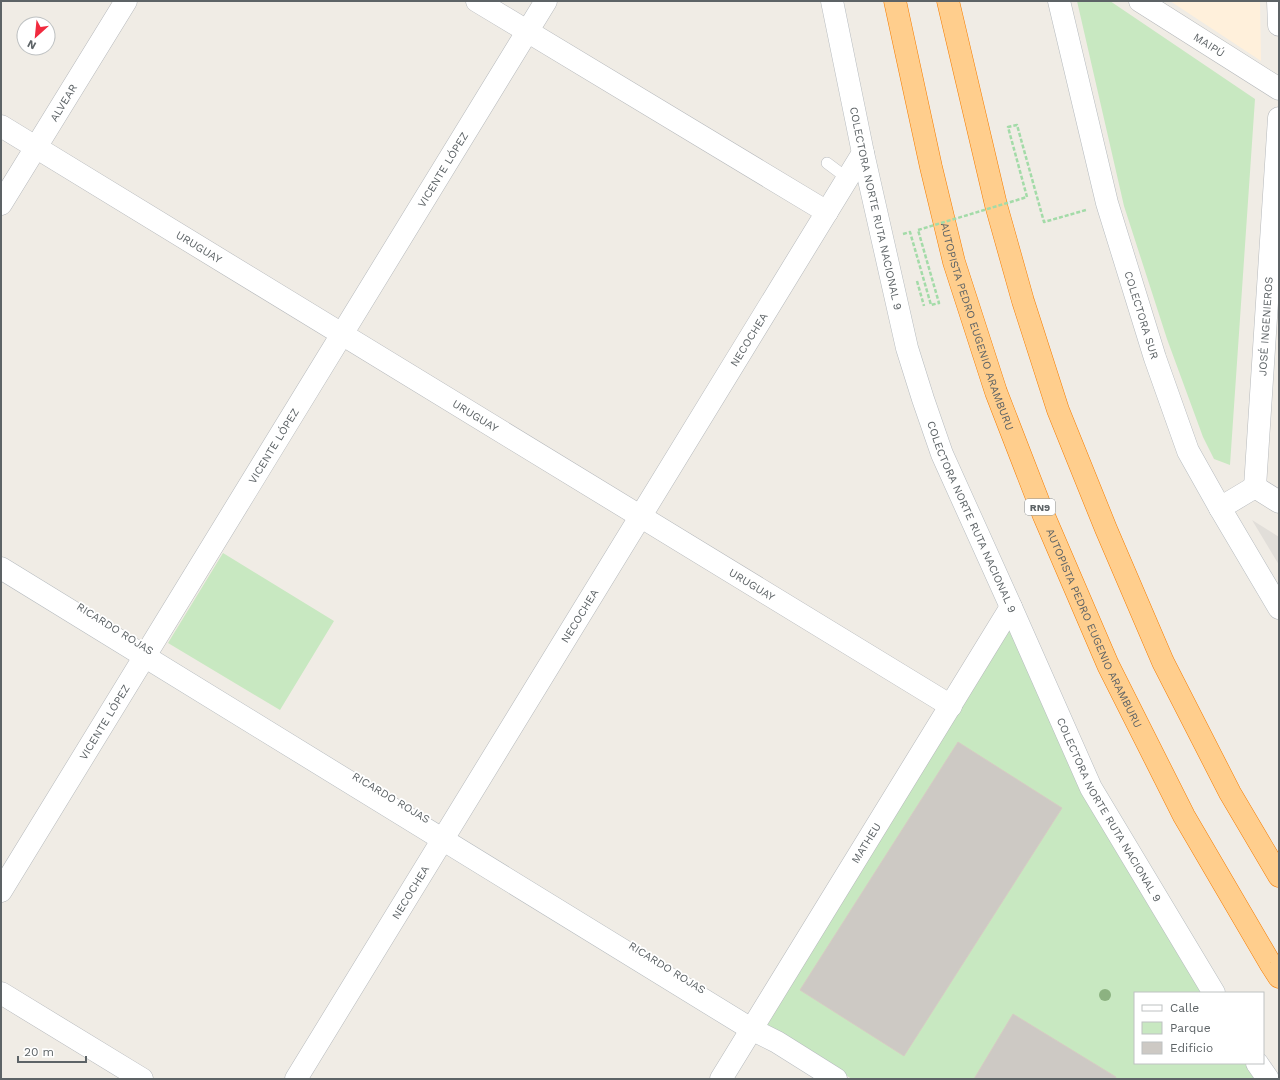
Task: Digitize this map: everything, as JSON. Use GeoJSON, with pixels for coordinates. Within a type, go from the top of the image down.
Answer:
{"type":"FeatureCollection","features":[{"type":"Feature","properties":{"kind":"highway","name":"AUTOPISTA PEDRO EUGENIO ARAMBURU"},"geometry":{"type":"LineString","coordinates":[[895,1],[931,167],[954,262],[996,392],[1044,516],[1108,665],[1184,816],[1279,977]]}},
{"type":"Feature","properties":{"kind":"highway"},"geometry":{"type":"LineString","coordinates":[[948,1],[996,205],[1023,301],[1058,410],[1106,530],[1163,662],[1230,793],[1279,876]]}},
{"type":"Feature","properties":{"kind":"street","name":"ALVEAR"},"geometry":{"type":"LineString","coordinates":[[1,204],[126,1]]}},
{"type":"Feature","properties":{"kind":"street"},"geometry":{"type":"LineString","coordinates":[[477,1],[827,212]]}},
{"type":"Feature","properties":{"kind":"street","name":"VICENTE LÓPEZ"},"geometry":{"type":"LineString","coordinates":[[1,891],[546,1]]}},
{"type":"Feature","properties":{"kind":"street","name":"COLECTORA NORTE RUTA NACIONAL 9"},"geometry":{"type":"LineString","coordinates":[[832,1],[863,152],[884,240],[907,348],[942,454],[1012,607],[1091,788],[1213,992]]}},
{"type":"Feature","properties":{"kind":"street","name":"COLECTORA SUR"},"geometry":{"type":"LineString","coordinates":[[1059,1],[1107,203],[1155,358],[1188,451],[1279,608]]}},
{"type":"Feature","properties":{"kind":"street","name":"MAIPÚ"},"geometry":{"type":"LineString","coordinates":[[1140,1],[1279,89]]}},
{"type":"Feature","properties":{"kind":"street"},"geometry":{"type":"LineString","coordinates":[[1278,1],[1279,25]]}},
{"type":"Feature","properties":{"kind":"street","name":"JOSÉ INGENIEROS"},"geometry":{"type":"LineString","coordinates":[[1255,487],[1279,118]]}},
{"type":"Feature","properties":{"kind":"street","name":"URUGUAY"},"geometry":{"type":"LineString","coordinates":[[1,126],[951,706]]}},
{"type":"Feature","properties":{"kind":"street","name":"NECOCHEA"},"geometry":{"type":"LineString","coordinates":[[296,1079],[863,152]]}},
{"type":"Feature","properties":{"kind":"street"},"geometry":{"type":"LineString","coordinates":[[1220,508],[1255,487],[1279,502]]}},
{"type":"Feature","properties":{"kind":"street","name":"RICARDO ROJAS"},"geometry":{"type":"LineString","coordinates":[[1,559],[147,653],[754,1026],[836,1079]]}},
{"type":"Feature","properties":{"kind":"street","name":"RICARDO ROJAS"},"geometry":{"type":"LineString","coordinates":[[1,568],[147,653]]}},
{"type":"Feature","properties":{"kind":"street","name":"MATHEU"},"geometry":{"type":"LineString","coordinates":[[721,1079],[1012,607]]}},
{"type":"Feature","properties":{"kind":"street"},"geometry":{"type":"LineString","coordinates":[[1,993],[142,1079]]}},
{"type":"Feature","properties":{"kind":"street"},"geometry":{"type":"LineString","coordinates":[[1258,1064],[1268,1079]]}},
{"type":"Feature","properties":{"kind":"lane"},"geometry":{"type":"LineString","coordinates":[[827,163],[847,178]]}},
{"type":"Feature","properties":{"kind":"path"},"geometry":{"type":"LineString","coordinates":[[884,240],[910,232],[931,305],[939,303],[918,230],[1027,197],[1008,127],[1017,125],[1044,222],[1107,203]]}},
{"type":"Feature","properties":{"kind":"shaded area"},"geometry":{"type":"Polygon","coordinates":[[[1170,1],[1260,1],[1261,61],[1170,1]]]}},
{"type":"Feature","properties":{"kind":"shaded area"},"geometry":{"type":"Polygon","coordinates":[[[1252,520],[1279,537],[1279,565],[1252,520]]]}},
{"type":"Feature","properties":{"kind":"green space"},"geometry":{"type":"Polygon","coordinates":[[[1077,1],[1110,1],[1255,99],[1230,465],[1214,459],[1203,437],[1167,339],[1124,206],[1077,1]]]}},
{"type":"Feature","properties":{"kind":"green space"},"geometry":{"type":"Polygon","coordinates":[[[223,553],[334,621],[280,710],[168,643],[223,553]]]}},
{"type":"Feature","properties":{"kind":"green space"},"geometry":{"type":"Polygon","coordinates":[[[1011,607],[1091,788],[1213,992],[1134,992],[1134,1064],[1258,1064],[1268,1079],[852,1079],[758,1022],[1011,607]]]}},
{"type":"Feature","properties":{"kind":"building"},"geometry":{"type":"Polygon","coordinates":[[[958,742],[1062,808],[904,1056],[800,990],[958,742]]]}},
{"type":"Feature","properties":{"kind":"building"},"geometry":{"type":"Polygon","coordinates":[[[1013,1014],[1116,1077],[1115,1079],[974,1079],[1013,1014]]]}}]}
